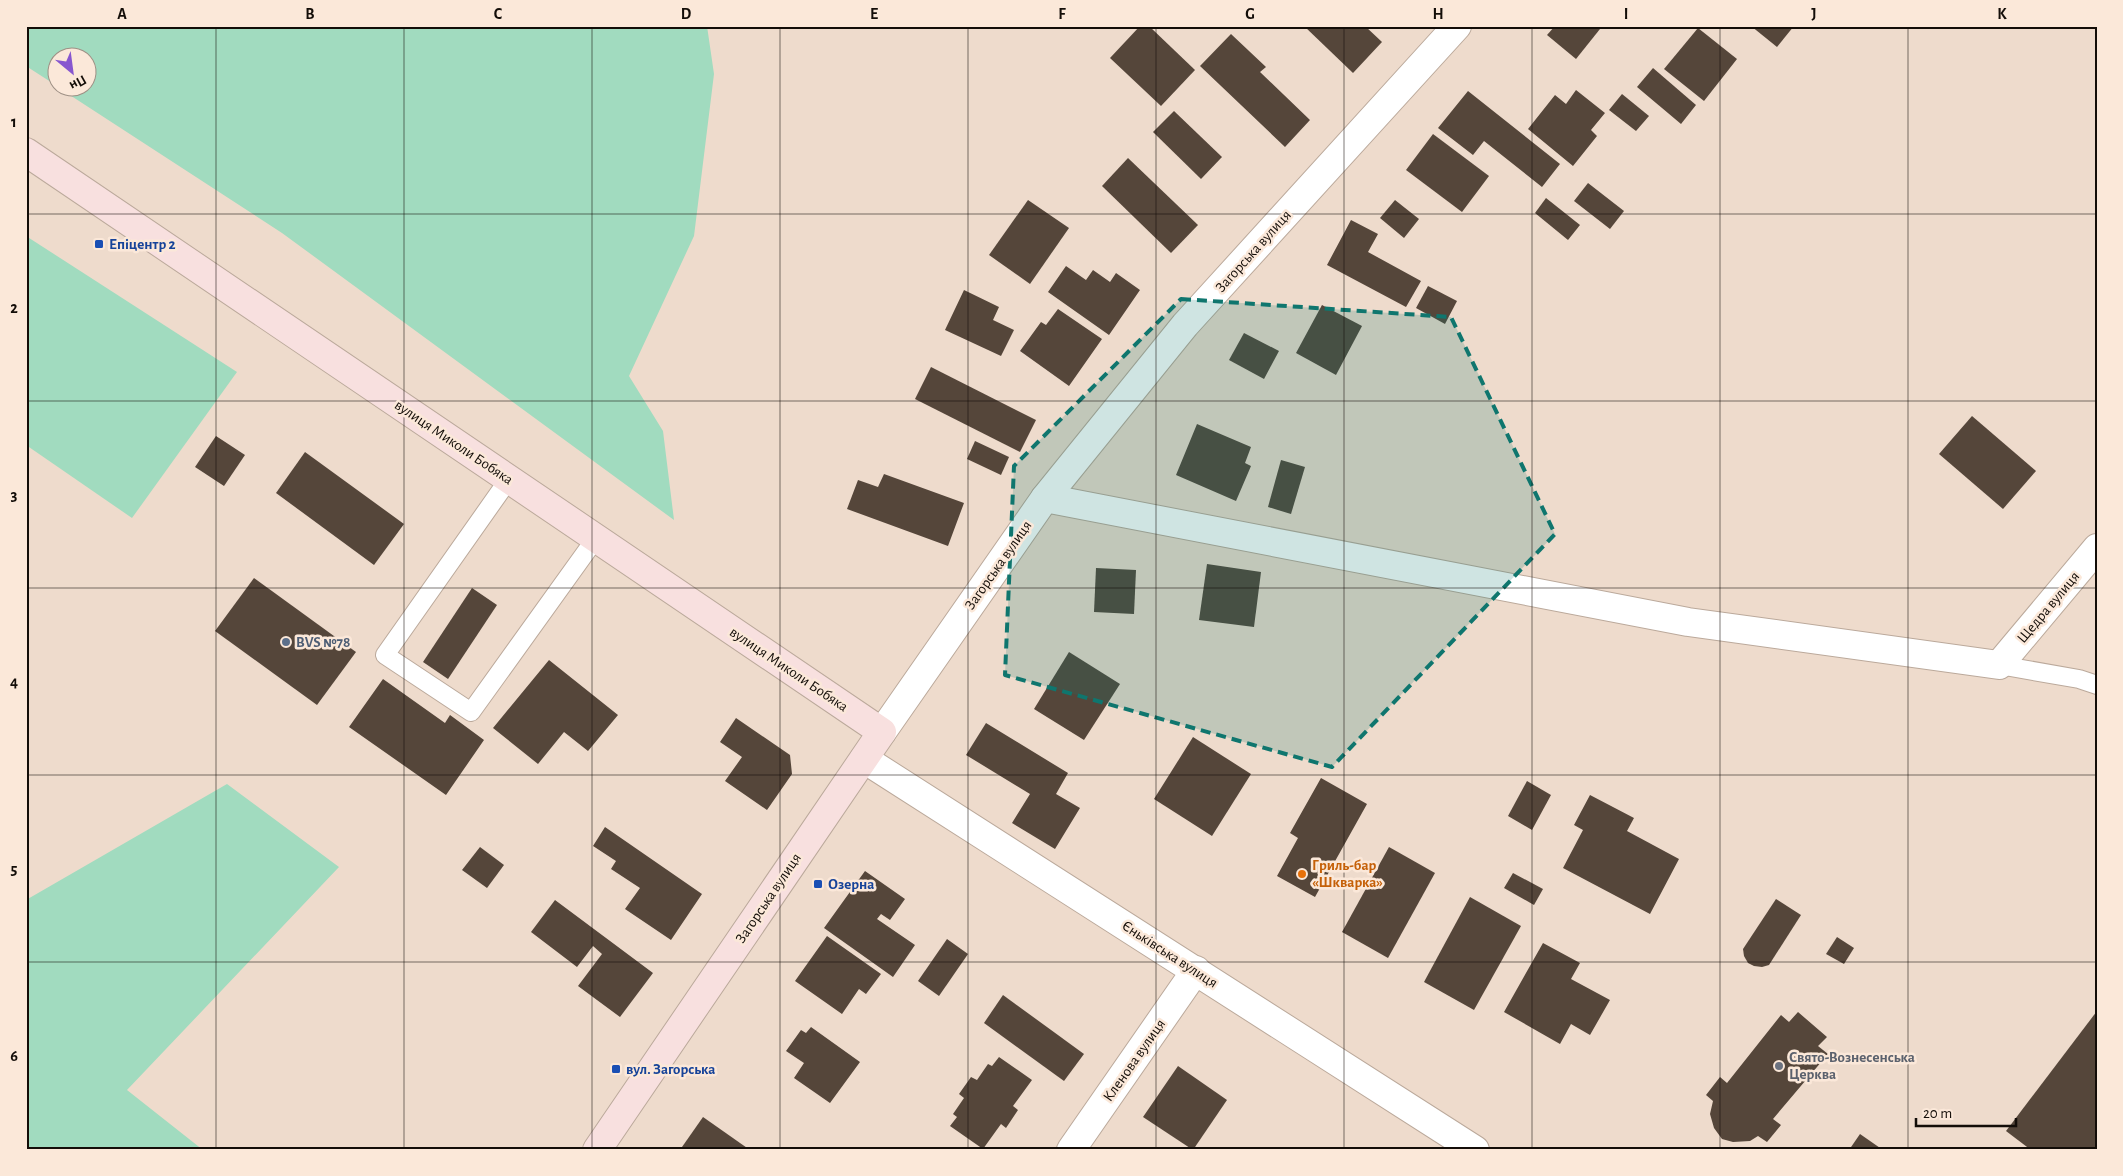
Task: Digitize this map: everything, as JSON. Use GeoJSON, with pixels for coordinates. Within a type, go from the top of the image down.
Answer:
{"type":"FeatureCollection","features":[{"type":"Feature","properties":{"kind":"street","name":"Загорська вулиця"},"geometry":{"type":"LineString","coordinates":[[598,1150],[882,732],[1045,498],[1185,325],[1457,26]]}},
{"type":"Feature","properties":{"kind":"street","name":"вулиця Миколи Бобяка"},"geometry":{"type":"LineString","coordinates":[[26,152],[882,732]]}},
{"type":"Feature","properties":{"kind":"street"},"geometry":{"type":"LineString","coordinates":[[1045,498],[1688,622],[1999,665]]}},
{"type":"Feature","properties":{"kind":"street","name":"Щедра вулиця"},"geometry":{"type":"LineString","coordinates":[[1999,665],[2097,548]]}},
{"type":"Feature","properties":{"kind":"street","name":"Єньківська вулиця"},"geometry":{"type":"LineString","coordinates":[[864,759],[1475,1150]]}},
{"type":"Feature","properties":{"kind":"street","name":"Кленова вулиця"},"geometry":{"type":"LineString","coordinates":[[1071,1150],[1196,970]]}},
{"type":"Feature","properties":{"kind":"lane"},"geometry":{"type":"LineString","coordinates":[[509,479],[385,655],[471,712],[596,538]]}},
{"type":"Feature","properties":{"kind":"lane"},"geometry":{"type":"LineString","coordinates":[[1999,665],[2079,679],[2097,685]]}},
{"type":"Feature","properties":{"kind":"highlighted area"},"geometry":{"type":"Polygon","coordinates":[[[1181,299],[1451,317],[1555,534],[1332,767],[1005,675],[1014,466],[1181,299]]]}},
{"type":"Feature","properties":{"kind":"green space"},"geometry":{"type":"Polygon","coordinates":[[[26,26],[707,26],[714,74],[694,236],[629,376],[663,431],[674,520],[282,233],[74,98],[98,98],[98,48],[48,48],[48,80],[26,66],[26,26]]]}},
{"type":"Feature","properties":{"kind":"green space"},"geometry":{"type":"Polygon","coordinates":[[[26,236],[237,372],[132,518],[26,445],[26,236]]]}},
{"type":"Feature","properties":{"kind":"green space"},"geometry":{"type":"Polygon","coordinates":[[[227,784],[339,867],[127,1090],[203,1150],[26,1150],[26,900],[227,784]]]}},
{"type":"Feature","properties":{"kind":"building"},"geometry":{"type":"Polygon","coordinates":[[[1140,26],[1149,26],[1195,70],[1161,106],[1110,58],[1140,26]]]}},
{"type":"Feature","properties":{"kind":"building"},"geometry":{"type":"Polygon","coordinates":[[[1304,26],[1365,26],[1382,42],[1353,73],[1304,26]]]}},
{"type":"Feature","properties":{"kind":"building"},"geometry":{"type":"Polygon","coordinates":[[[1555,26],[1597,26],[1600,29],[1576,59],[1547,35],[1555,26]]]}},
{"type":"Feature","properties":{"kind":"building"},"geometry":{"type":"Polygon","coordinates":[[[1751,26],[1794,26],[1777,47],[1751,26]]]}},
{"type":"Feature","properties":{"kind":"building"},"geometry":{"type":"Polygon","coordinates":[[[1698,28],[1737,59],[1704,101],[1664,69],[1698,28]]]}},
{"type":"Feature","properties":{"kind":"building"},"geometry":{"type":"Polygon","coordinates":[[[1231,34],[1266,67],[1260,72],[1310,120],[1285,147],[1200,66],[1231,34]]]}},
{"type":"Feature","properties":{"kind":"building"},"geometry":{"type":"Polygon","coordinates":[[[1653,68],[1696,105],[1681,124],[1637,87],[1653,68]]]}},
{"type":"Feature","properties":{"kind":"building"},"geometry":{"type":"Polygon","coordinates":[[[1576,90],[1605,113],[1591,130],[1597,136],[1573,166],[1528,129],[1555,95],[1566,104],[1576,90]]]}},
{"type":"Feature","properties":{"kind":"building"},"geometry":{"type":"Polygon","coordinates":[[[1468,91],[1560,164],[1542,187],[1484,141],[1473,155],[1438,128],[1468,91]]]}},
{"type":"Feature","properties":{"kind":"building"},"geometry":{"type":"Polygon","coordinates":[[[1622,94],[1649,116],[1636,131],[1609,110],[1622,94]]]}},
{"type":"Feature","properties":{"kind":"building"},"geometry":{"type":"Polygon","coordinates":[[[1174,111],[1222,157],[1201,179],[1153,132],[1174,111]]]}},
{"type":"Feature","properties":{"kind":"building"},"geometry":{"type":"Polygon","coordinates":[[[1433,134],[1489,176],[1462,212],[1406,170],[1433,134]]]}},
{"type":"Feature","properties":{"kind":"building"},"geometry":{"type":"Polygon","coordinates":[[[1128,158],[1198,225],[1171,253],[1102,186],[1128,158]]]}},
{"type":"Feature","properties":{"kind":"building"},"geometry":{"type":"Polygon","coordinates":[[[1588,183],[1624,211],[1610,229],[1574,201],[1588,183]]]}},
{"type":"Feature","properties":{"kind":"building"},"geometry":{"type":"Polygon","coordinates":[[[1546,198],[1580,225],[1568,240],[1535,213],[1546,198]]]}},
{"type":"Feature","properties":{"kind":"building"},"geometry":{"type":"Polygon","coordinates":[[[1028,200],[1069,228],[1030,284],[989,255],[1028,200]]]}},
{"type":"Feature","properties":{"kind":"building"},"geometry":{"type":"Polygon","coordinates":[[[1395,200],[1419,219],[1404,238],[1380,218],[1395,200]]]}},
{"type":"Feature","properties":{"kind":"building"},"geometry":{"type":"Polygon","coordinates":[[[1351,220],[1378,234],[1368,252],[1421,281],[1406,307],[1327,265],[1351,220]]]}},
{"type":"Feature","properties":{"kind":"building"},"geometry":{"type":"Polygon","coordinates":[[[1066,266],[1086,280],[1093,270],[1110,282],[1116,273],[1140,290],[1109,335],[1048,292],[1066,266]]]}},
{"type":"Feature","properties":{"kind":"building"},"geometry":{"type":"Polygon","coordinates":[[[1428,286],[1457,301],[1445,324],[1416,308],[1428,286]]]}},
{"type":"Feature","properties":{"kind":"building"},"geometry":{"type":"Polygon","coordinates":[[[964,290],[999,307],[993,320],[1014,330],[1001,356],[945,330],[964,290]]]}},
{"type":"Feature","properties":{"kind":"building"},"geometry":{"type":"Polygon","coordinates":[[[1322,305],[1362,326],[1336,375],[1296,353],[1322,305]]]}},
{"type":"Feature","properties":{"kind":"building"},"geometry":{"type":"Polygon","coordinates":[[[1058,309],[1102,339],[1069,386],[1020,351],[1041,322],[1046,325],[1058,309]]]}},
{"type":"Feature","properties":{"kind":"building"},"geometry":{"type":"Polygon","coordinates":[[[1244,333],[1279,351],[1264,379],[1229,360],[1244,333]]]}},
{"type":"Feature","properties":{"kind":"building"},"geometry":{"type":"Polygon","coordinates":[[[931,367],[1036,420],[1020,452],[915,399],[931,367]]]}},
{"type":"Feature","properties":{"kind":"building"},"geometry":{"type":"Polygon","coordinates":[[[1972,416],[2036,471],[2003,509],[1939,454],[1972,416]]]}},
{"type":"Feature","properties":{"kind":"building"},"geometry":{"type":"Polygon","coordinates":[[[1197,424],[1251,447],[1245,463],[1251,466],[1236,501],[1176,475],[1197,424]]]}},
{"type":"Feature","properties":{"kind":"building"},"geometry":{"type":"Polygon","coordinates":[[[216,436],[245,455],[224,486],[195,467],[216,436]]]}},
{"type":"Feature","properties":{"kind":"building"},"geometry":{"type":"Polygon","coordinates":[[[975,441],[1009,457],[1001,475],[967,459],[975,441]]]}},
{"type":"Feature","properties":{"kind":"building"},"geometry":{"type":"Polygon","coordinates":[[[305,452],[404,524],[374,565],[276,493],[305,452]]]}},
{"type":"Feature","properties":{"kind":"building"},"geometry":{"type":"Polygon","coordinates":[[[1281,460],[1305,467],[1291,514],[1268,507],[1281,460]]]}},
{"type":"Feature","properties":{"kind":"building"},"geometry":{"type":"Polygon","coordinates":[[[884,474],[964,503],[948,546],[847,509],[858,480],[878,487],[884,474]]]}},
{"type":"Feature","properties":{"kind":"building"},"geometry":{"type":"Polygon","coordinates":[[[1207,564],[1261,572],[1254,627],[1199,620],[1207,564]]]}},
{"type":"Feature","properties":{"kind":"building"},"geometry":{"type":"Polygon","coordinates":[[[1096,568],[1136,570],[1134,614],[1094,612],[1096,568]]]}},
{"type":"Feature","properties":{"kind":"building","name":"BVS №78"},"geometry":{"type":"Polygon","coordinates":[[[254,578],[356,652],[317,705],[215,631],[254,578]]]}},
{"type":"Feature","properties":{"kind":"building"},"geometry":{"type":"Polygon","coordinates":[[[472,588],[497,605],[448,679],[423,662],[472,588]]]}},
{"type":"Feature","properties":{"kind":"building"},"geometry":{"type":"Polygon","coordinates":[[[1069,652],[1120,684],[1084,740],[1034,709],[1069,652]]]}},
{"type":"Feature","properties":{"kind":"building"},"geometry":{"type":"Polygon","coordinates":[[[549,660],[618,715],[588,751],[564,732],[538,764],[493,728],[549,660]]]}},
{"type":"Feature","properties":{"kind":"building"},"geometry":{"type":"Polygon","coordinates":[[[383,679],[445,723],[450,715],[484,740],[446,795],[349,727],[383,679]]]}},
{"type":"Feature","properties":{"kind":"building"},"geometry":{"type":"Polygon","coordinates":[[[736,718],[790,755],[792,774],[767,810],[725,781],[742,757],[720,742],[736,718]]]}},
{"type":"Feature","properties":{"kind":"building"},"geometry":{"type":"Polygon","coordinates":[[[986,723],[1068,773],[1056,794],[1080,808],[1055,849],[1012,823],[1030,794],[966,755],[986,723]]]}},
{"type":"Feature","properties":{"kind":"building"},"geometry":{"type":"Polygon","coordinates":[[[1193,737],[1251,774],[1212,836],[1154,799],[1193,737]]]}},
{"type":"Feature","properties":{"kind":"building"},"geometry":{"type":"Polygon","coordinates":[[[1321,778],[1367,804],[1315,897],[1277,876],[1298,838],[1290,833],[1321,778]]]}},
{"type":"Feature","properties":{"kind":"building"},"geometry":{"type":"Polygon","coordinates":[[[1527,781],[1551,795],[1532,830],[1508,816],[1527,781]]]}},
{"type":"Feature","properties":{"kind":"building"},"geometry":{"type":"Polygon","coordinates":[[[1590,795],[1634,818],[1627,831],[1679,859],[1650,914],[1563,868],[1583,830],[1574,825],[1590,795]]]}},
{"type":"Feature","properties":{"kind":"building"},"geometry":{"type":"Polygon","coordinates":[[[605,827],[702,894],[671,940],[625,909],[640,888],[611,869],[616,861],[593,846],[605,827]]]}},
{"type":"Feature","properties":{"kind":"building"},"geometry":{"type":"Polygon","coordinates":[[[480,847],[504,865],[487,888],[462,870],[480,847]]]}},
{"type":"Feature","properties":{"kind":"building"},"geometry":{"type":"Polygon","coordinates":[[[1389,847],[1435,873],[1388,958],[1342,932],[1389,847]]]}},
{"type":"Feature","properties":{"kind":"building"},"geometry":{"type":"Polygon","coordinates":[[[865,871],[905,899],[890,920],[881,914],[877,919],[915,945],[893,977],[824,928],[865,871]]]}},
{"type":"Feature","properties":{"kind":"building"},"geometry":{"type":"Polygon","coordinates":[[[1513,873],[1543,889],[1534,905],[1504,888],[1513,873]]]}},
{"type":"Feature","properties":{"kind":"building"},"geometry":{"type":"Polygon","coordinates":[[[1470,897],[1521,926],[1474,1010],[1424,982],[1470,897]]]}},
{"type":"Feature","properties":{"kind":"building"},"geometry":{"type":"Polygon","coordinates":[[[1776,899],[1801,915],[1769,965],[1762,967],[1754,966],[1748,963],[1743,949],[1776,899]]]}},
{"type":"Feature","properties":{"kind":"building"},"geometry":{"type":"Polygon","coordinates":[[[555,900],[653,973],[620,1017],[578,986],[602,954],[593,946],[577,967],[531,932],[555,900]]]}},
{"type":"Feature","properties":{"kind":"building"},"geometry":{"type":"Polygon","coordinates":[[[827,936],[881,974],[866,994],[859,989],[842,1014],[795,981],[827,936]]]}},
{"type":"Feature","properties":{"kind":"building"},"geometry":{"type":"Polygon","coordinates":[[[1837,937],[1854,948],[1844,964],[1826,954],[1837,937]]]}},
{"type":"Feature","properties":{"kind":"building"},"geometry":{"type":"Polygon","coordinates":[[[947,939],[968,954],[939,996],[918,981],[947,939]]]}},
{"type":"Feature","properties":{"kind":"building"},"geometry":{"type":"Polygon","coordinates":[[[1543,943],[1580,963],[1571,979],[1610,1000],[1590,1035],[1571,1024],[1560,1044],[1504,1012],[1543,943]]]}},
{"type":"Feature","properties":{"kind":"building"},"geometry":{"type":"Polygon","coordinates":[[[1003,995],[1084,1054],[1064,1081],[984,1023],[1003,995]]]}},
{"type":"Feature","properties":{"kind":"building"},"geometry":{"type":"Polygon","coordinates":[[[2097,1011],[2097,1147],[2095,1150],[2031,1150],[2006,1131],[2097,1011]]]}},
{"type":"Feature","properties":{"kind":"building","name":"Свято-Вознесенська Церква"},"geometry":{"type":"Polygon","coordinates":[[[1798,1012],[1827,1037],[1818,1046],[1828,1054],[1773,1119],[1781,1125],[1767,1142],[1758,1136],[1750,1141],[1733,1142],[1722,1139],[1714,1128],[1710,1114],[1713,1101],[1706,1095],[1720,1077],[1727,1083],[1781,1015],[1789,1022],[1798,1012]]]}},
{"type":"Feature","properties":{"kind":"building"},"geometry":{"type":"Polygon","coordinates":[[[811,1027],[860,1062],[830,1103],[794,1078],[804,1063],[786,1051],[801,1030],[806,1033],[811,1027]]]}},
{"type":"Feature","properties":{"kind":"building"},"geometry":{"type":"Polygon","coordinates":[[[999,1057],[1032,1080],[1013,1106],[1018,1110],[1006,1128],[1001,1124],[983,1149],[950,1126],[957,1117],[953,1114],[964,1098],[959,1094],[971,1077],[977,1080],[988,1064],[992,1066],[999,1057]]]}},
{"type":"Feature","properties":{"kind":"building"},"geometry":{"type":"Polygon","coordinates":[[[1178,1066],[1227,1100],[1193,1150],[1143,1117],[1178,1066]]]}},
{"type":"Feature","properties":{"kind":"building"},"geometry":{"type":"Polygon","coordinates":[[[703,1117],[750,1150],[685,1150],[682,1147],[703,1117]]]}},
{"type":"Feature","properties":{"kind":"building"},"geometry":{"type":"Polygon","coordinates":[[[1860,1134],[1883,1150],[1849,1150],[1860,1134]]]}},
{"type":"Feature","properties":{"kind":"place","name":"Епіцентр 2"},"geometry":{"type":"Point","coordinates":[99,244]}},
{"type":"Feature","properties":{"kind":"place","name":"BVS №78"},"geometry":{"type":"Point","coordinates":[286,642]}},
{"type":"Feature","properties":{"kind":"place","name":"Гриль-бар «Шкварка»"},"geometry":{"type":"Point","coordinates":[1302,874]}},
{"type":"Feature","properties":{"kind":"place","name":"Озерна"},"geometry":{"type":"Point","coordinates":[818,884]}},
{"type":"Feature","properties":{"kind":"place","name":"Свято-Вознесенська Церква"},"geometry":{"type":"Point","coordinates":[1779,1066]}},
{"type":"Feature","properties":{"kind":"place","name":"вул. Загорська"},"geometry":{"type":"Point","coordinates":[616,1069]}}]}
